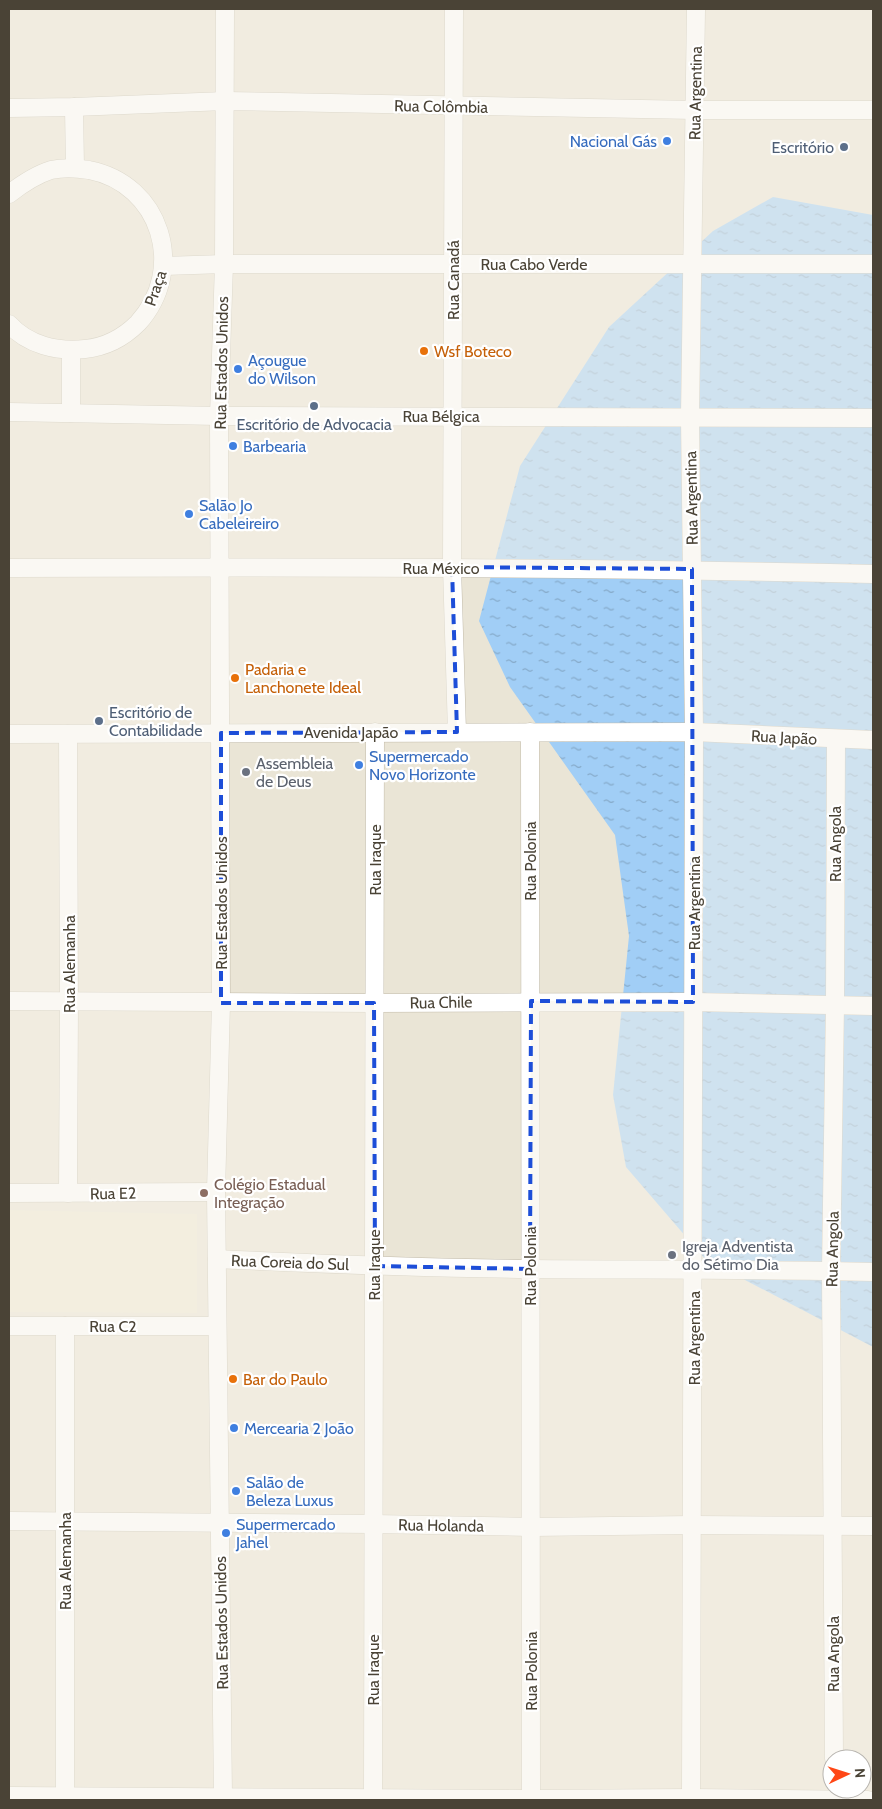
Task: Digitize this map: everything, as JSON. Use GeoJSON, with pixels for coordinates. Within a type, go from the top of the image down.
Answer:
{"type":"FeatureCollection","features":[{"type":"Feature","properties":{"kind":"street","name":"Rua Estados Unidos"},"geometry":{"type":"LineString","coordinates":[[223,1797],[216,1192],[221,1003],[219,416],[224,264],[225,9]]}},
{"type":"Feature","properties":{"kind":"street","name":"Rua Canadá"},"geometry":{"type":"LineString","coordinates":[[454,9],[452,567],[457,732]]}},
{"type":"Feature","properties":{"kind":"street","name":"Rua Argentina"},"geometry":{"type":"LineString","coordinates":[[691,1798],[694,1269],[694,732],[690,417],[696,9]]}},
{"type":"Feature","properties":{"kind":"street","name":"Rua Colômbia"},"geometry":{"type":"LineString","coordinates":[[9,108],[225,102],[695,110],[873,110]]}},
{"type":"Feature","properties":{"kind":"street"},"geometry":{"type":"LineString","coordinates":[[74,107],[75,168]]}},
{"type":"Feature","properties":{"kind":"street","name":"Praça"},"geometry":{"type":"LineString","coordinates":[[9,194],[28,179],[53,170],[75,168],[102,173],[126,185],[144,202],[156,223],[163,247],[164,266],[157,293],[147,312],[132,329],[113,341],[93,349],[71,351],[49,348],[28,340],[9,324]]}},
{"type":"Feature","properties":{"kind":"street","name":"Rua Cabo Verde"},"geometry":{"type":"LineString","coordinates":[[164,266],[224,264],[873,264]]}},
{"type":"Feature","properties":{"kind":"street"},"geometry":{"type":"LineString","coordinates":[[71,351],[71,413]]}},
{"type":"Feature","properties":{"kind":"street","name":"Rua Bélgica"},"geometry":{"type":"LineString","coordinates":[[9,412],[219,416],[873,418]]}},
{"type":"Feature","properties":{"kind":"street","name":"Rua México"},"geometry":{"type":"LineString","coordinates":[[9,568],[452,567],[873,574]]}},
{"type":"Feature","properties":{"kind":"street","name":"Rua Iraque"},"geometry":{"type":"LineString","coordinates":[[373,1798],[375,732]]}},
{"type":"Feature","properties":{"kind":"street","name":"Rua Polonia"},"geometry":{"type":"LineString","coordinates":[[530,732],[531,1799]]}},
{"type":"Feature","properties":{"kind":"street","name":"Avenida Japão"},"geometry":{"type":"LineString","coordinates":[[9,734],[694,732]]}},
{"type":"Feature","properties":{"kind":"street","name":"Rua Japão"},"geometry":{"type":"LineString","coordinates":[[694,732],[836,740],[873,740]]}},
{"type":"Feature","properties":{"kind":"street","name":"Rua Alemanha"},"geometry":{"type":"LineString","coordinates":[[68,734],[70,1001],[68,1194]]}},
{"type":"Feature","properties":{"kind":"street","name":"Rua Angola"},"geometry":{"type":"LineString","coordinates":[[834,1749],[831,1271],[836,740]]}},
{"type":"Feature","properties":{"kind":"street","name":"Rua Chile"},"geometry":{"type":"LineString","coordinates":[[9,1001],[221,1003],[531,1001],[873,1006]]}},
{"type":"Feature","properties":{"kind":"street","name":"Rua E2"},"geometry":{"type":"LineString","coordinates":[[9,1193],[216,1192]]}},
{"type":"Feature","properties":{"kind":"street","name":"Rua Coreia do Sul"},"geometry":{"type":"LineString","coordinates":[[217,1260],[530,1269],[873,1272]]}},
{"type":"Feature","properties":{"kind":"street","name":"Rua C2"},"geometry":{"type":"LineString","coordinates":[[9,1326],[218,1326]]}},
{"type":"Feature","properties":{"kind":"street","name":"Rua Alemanha"},"geometry":{"type":"LineString","coordinates":[[65,1326],[65,1796]]}},
{"type":"Feature","properties":{"kind":"street","name":"Rua Holanda"},"geometry":{"type":"LineString","coordinates":[[9,1521],[531,1527],[693,1525],[873,1526]]}},
{"type":"Feature","properties":{"kind":"street"},"geometry":{"type":"LineString","coordinates":[[9,1796],[531,1799],[691,1798],[822,1794]]}},
{"type":"Feature","properties":{"kind":"highlighted area"},"geometry":{"type":"Polygon","coordinates":[[[452,567],[692,569],[693,1002],[531,1001],[530,1269],[375,1266],[374,1003],[221,1003],[221,733],[457,732],[452,567]]]}},
{"type":"Feature","properties":{"kind":"shaded area"},"geometry":{"type":"Polygon","coordinates":[[[9,9],[873,9],[873,1800],[9,1800],[9,9]]]}},
{"type":"Feature","properties":{"kind":"shaded area"},"geometry":{"type":"Polygon","coordinates":[[[9,1210],[197,1214],[197,1313],[9,1312],[9,1210]]]}},
{"type":"Feature","properties":{"kind":"water"},"geometry":{"type":"Polygon","coordinates":[[[773,197],[873,215],[873,1347],[705,1259],[626,1167],[613,1095],[629,936],[615,835],[510,687],[479,621],[520,466],[609,327],[713,231],[773,197]]]}},
{"type":"Feature","properties":{"kind":"place","name":"Nacional Gás"},"geometry":{"type":"Point","coordinates":[667,141]}},
{"type":"Feature","properties":{"kind":"place","name":"Escritório"},"geometry":{"type":"Point","coordinates":[844,147]}},
{"type":"Feature","properties":{"kind":"place","name":"Wsf Boteco"},"geometry":{"type":"Point","coordinates":[424,351]}},
{"type":"Feature","properties":{"kind":"place","name":"Açougue do Wilson"},"geometry":{"type":"Point","coordinates":[238,369]}},
{"type":"Feature","properties":{"kind":"place","name":"Escritório de Advocacia"},"geometry":{"type":"Point","coordinates":[314,406]}},
{"type":"Feature","properties":{"kind":"place","name":"Barbearia"},"geometry":{"type":"Point","coordinates":[233,446]}},
{"type":"Feature","properties":{"kind":"place","name":"Salão Jo Cabeleireiro"},"geometry":{"type":"Point","coordinates":[189,514]}},
{"type":"Feature","properties":{"kind":"place","name":"Padaria e Lanchonete Ideal"},"geometry":{"type":"Point","coordinates":[235,678]}},
{"type":"Feature","properties":{"kind":"place","name":"Escritório de Contabilidade"},"geometry":{"type":"Point","coordinates":[99,721]}},
{"type":"Feature","properties":{"kind":"place","name":"Supermercado Novo Horizonte"},"geometry":{"type":"Point","coordinates":[359,765]}},
{"type":"Feature","properties":{"kind":"place","name":"Assembleia de Deus"},"geometry":{"type":"Point","coordinates":[246,772]}},
{"type":"Feature","properties":{"kind":"place","name":"Colégio Estadual Integração"},"geometry":{"type":"Point","coordinates":[204,1193]}},
{"type":"Feature","properties":{"kind":"place","name":"Igreja Adventista do Sétimo Dia"},"geometry":{"type":"Point","coordinates":[672,1255]}},
{"type":"Feature","properties":{"kind":"place","name":"Bar do Paulo"},"geometry":{"type":"Point","coordinates":[233,1379]}},
{"type":"Feature","properties":{"kind":"place","name":"Mercearia 2 João"},"geometry":{"type":"Point","coordinates":[234,1428]}},
{"type":"Feature","properties":{"kind":"place","name":"Salão de Beleza Luxus"},"geometry":{"type":"Point","coordinates":[236,1491]}},
{"type":"Feature","properties":{"kind":"place","name":"Supermercado Jahel"},"geometry":{"type":"Point","coordinates":[226,1533]}}]}
